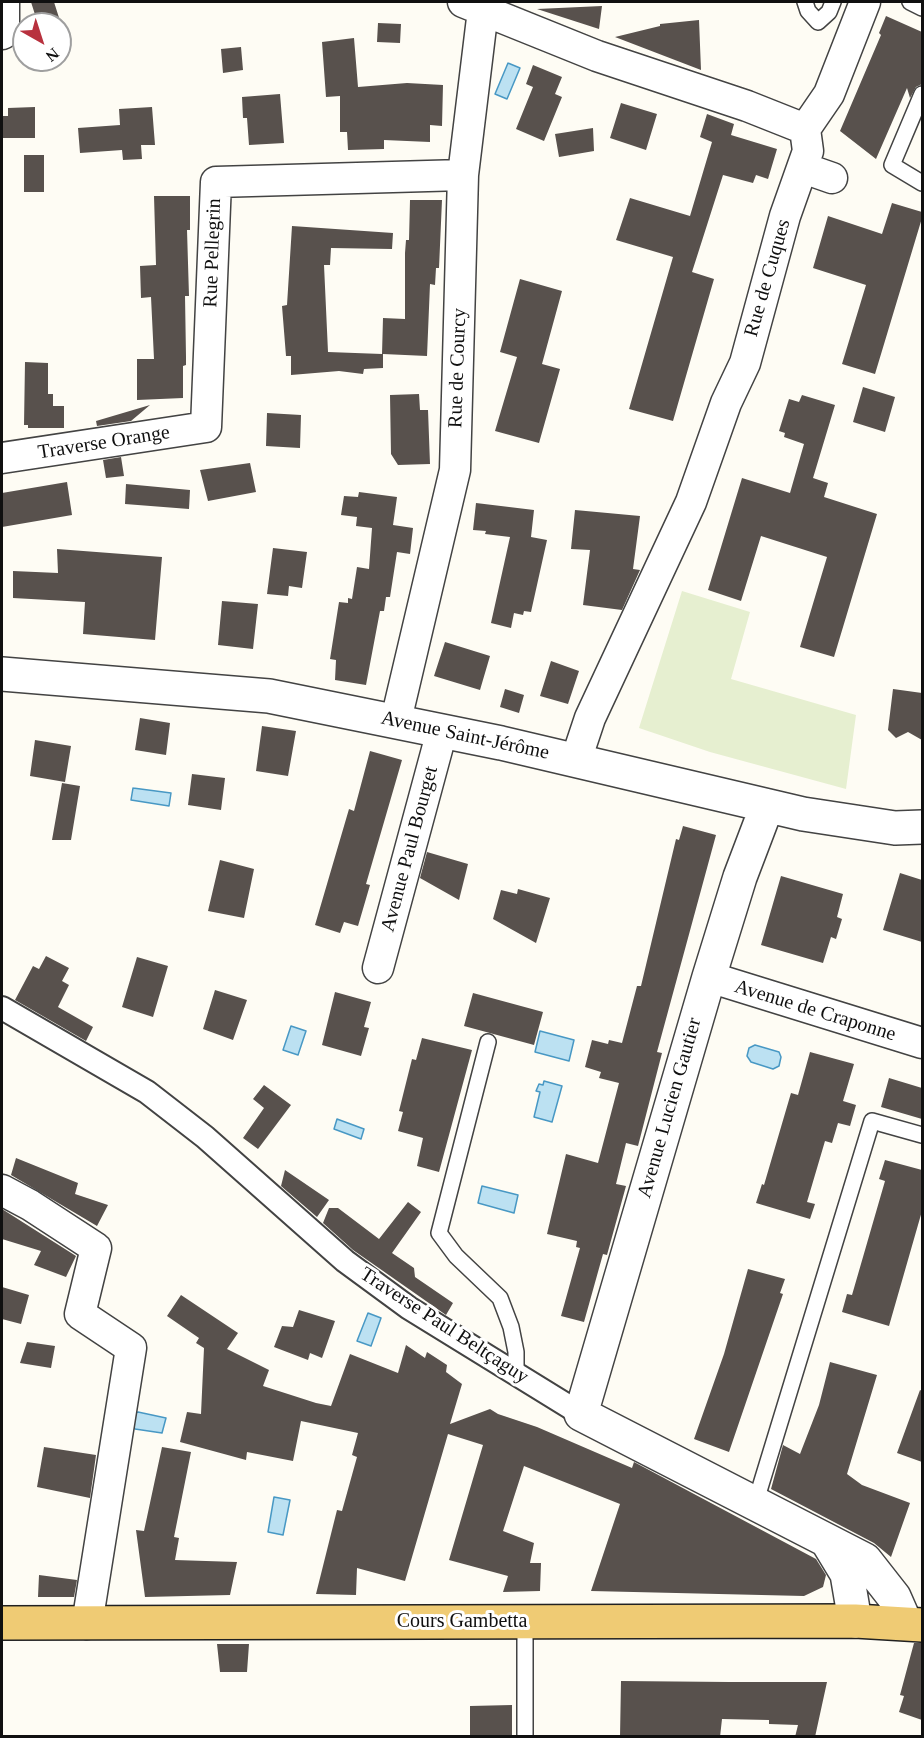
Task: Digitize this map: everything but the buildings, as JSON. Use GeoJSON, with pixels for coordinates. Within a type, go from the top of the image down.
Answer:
{"type":"FeatureCollection","features":[{"type":"Feature","properties":{"kind":"main road","name":"Cours Gambetta"},"geometry":{"type":"LineString","coordinates":[[2,1623],[855,1621],[914,1624]]}},
{"type":"Feature","properties":{"kind":"street"},"geometry":{"type":"LineString","coordinates":[[2,34],[4,33],[4,2]]}},
{"type":"Feature","properties":{"kind":"street"},"geometry":{"type":"LineString","coordinates":[[473,6],[597,56],[747,106],[805,129],[829,94],[865,2]]}},
{"type":"Feature","properties":{"kind":"street","name":"Rue de Courcy"},"geometry":{"type":"LineString","coordinates":[[396,720],[454,470],[463,175],[473,6]]}},
{"type":"Feature","properties":{"kind":"street","name":"Rue de Cuques"},"geometry":{"type":"LineString","coordinates":[[576,760],[590,718],[691,502],[726,403],[745,363],[785,216],[816,172],[808,151],[805,129]]}},
{"type":"Feature","properties":{"kind":"street","name":"Rue Pellegrin"},"geometry":{"type":"LineString","coordinates":[[206,427],[216,182],[463,175]]}},
{"type":"Feature","properties":{"kind":"street","name":"Traverse Orange"},"geometry":{"type":"LineString","coordinates":[[2,458],[206,427]]}},
{"type":"Feature","properties":{"kind":"street","name":"Avenue Saint-Jérôme"},"geometry":{"type":"LineString","coordinates":[[2,674],[269,696],[442,730],[715,791],[767,806],[895,828],[922,827]]}},
{"type":"Feature","properties":{"kind":"street","name":"Avenue Paul Bourget"},"geometry":{"type":"LineString","coordinates":[[378,968],[442,730]]}},
{"type":"Feature","properties":{"kind":"street","name":"Avenue Lucien Gautier"},"geometry":{"type":"LineString","coordinates":[[581,1414],[709,977],[740,877],[767,806]]}},
{"type":"Feature","properties":{"kind":"street","name":"Avenue de Craponne"},"geometry":{"type":"LineString","coordinates":[[709,977],[922,1043]]}},
{"type":"Feature","properties":{"kind":"street","name":"Traverse Paul Beltçaguy"},"geometry":{"type":"LineString","coordinates":[[2,1008],[147,1092],[205,1137],[345,1261],[409,1308],[581,1414],[865,1560],[914,1624]]}},
{"type":"Feature","properties":{"kind":"street"},"geometry":{"type":"LineString","coordinates":[[2,1190],[30,1205],[96,1248],[80,1314],[131,1348],[87,1624]]}},
{"type":"Feature","properties":{"kind":"street"},"geometry":{"type":"LineString","coordinates":[[827,1541],[847,1574],[855,1621]]}},
{"type":"Feature","properties":{"kind":"lane"},"geometry":{"type":"LineString","coordinates":[[805,2],[807,11],[818,22],[829,12],[833,2]]}},
{"type":"Feature","properties":{"kind":"lane"},"geometry":{"type":"LineString","coordinates":[[910,2],[922,8]]}},
{"type":"Feature","properties":{"kind":"lane"},"geometry":{"type":"LineString","coordinates":[[922,94],[892,165],[922,183]]}},
{"type":"Feature","properties":{"kind":"lane"},"geometry":{"type":"LineString","coordinates":[[488,1042],[439,1233],[456,1256],[500,1298],[513,1335],[516,1374]]}},
{"type":"Feature","properties":{"kind":"lane"},"geometry":{"type":"LineString","coordinates":[[755,1503],[872,1121],[922,1135]]}},
{"type":"Feature","properties":{"kind":"lane"},"geometry":{"type":"LineString","coordinates":[[525,1622],[525,1737]]}},
{"type":"Feature","properties":{"kind":"green space"},"geometry":{"type":"Polygon","coordinates":[[[682,591],[750,612],[731,679],[856,715],[846,789],[710,752],[639,728],[682,591]]]}},
{"type":"Feature","properties":{"kind":"water"},"geometry":{"type":"Polygon","coordinates":[[[508,63],[520,68],[507,99],[495,94],[508,63]]]}},
{"type":"Feature","properties":{"kind":"water"},"geometry":{"type":"Polygon","coordinates":[[[133,788],[171,793],[169,806],[131,800],[133,788]]]}},
{"type":"Feature","properties":{"kind":"water"},"geometry":{"type":"Polygon","coordinates":[[[291,1026],[306,1031],[298,1055],[283,1050],[291,1026]]]}},
{"type":"Feature","properties":{"kind":"water"},"geometry":{"type":"Polygon","coordinates":[[[540,1031],[574,1040],[569,1061],[535,1052],[540,1031]]]}},
{"type":"Feature","properties":{"kind":"water"},"geometry":{"type":"Polygon","coordinates":[[[755,1045],[779,1052],[781,1057],[779,1066],[773,1069],[751,1062],[747,1056],[749,1048],[755,1045]]]}},
{"type":"Feature","properties":{"kind":"water"},"geometry":{"type":"Polygon","coordinates":[[[544,1081],[562,1086],[552,1122],[534,1117],[540,1092],[536,1091],[539,1084],[543,1085],[544,1081]]]}},
{"type":"Feature","properties":{"kind":"water"},"geometry":{"type":"Polygon","coordinates":[[[337,1119],[364,1129],[361,1139],[334,1129],[337,1119]]]}},
{"type":"Feature","properties":{"kind":"water"},"geometry":{"type":"Polygon","coordinates":[[[482,1186],[518,1195],[514,1213],[478,1203],[482,1186]]]}},
{"type":"Feature","properties":{"kind":"water"},"geometry":{"type":"Polygon","coordinates":[[[368,1313],[381,1318],[371,1346],[357,1341],[368,1313]]]}},
{"type":"Feature","properties":{"kind":"water"},"geometry":{"type":"Polygon","coordinates":[[[138,1412],[166,1418],[162,1433],[135,1429],[132,1423],[133,1414],[138,1412]]]}},
{"type":"Feature","properties":{"kind":"water"},"geometry":{"type":"Polygon","coordinates":[[[274,1497],[290,1500],[283,1535],[268,1532],[274,1497]]]}}]}
